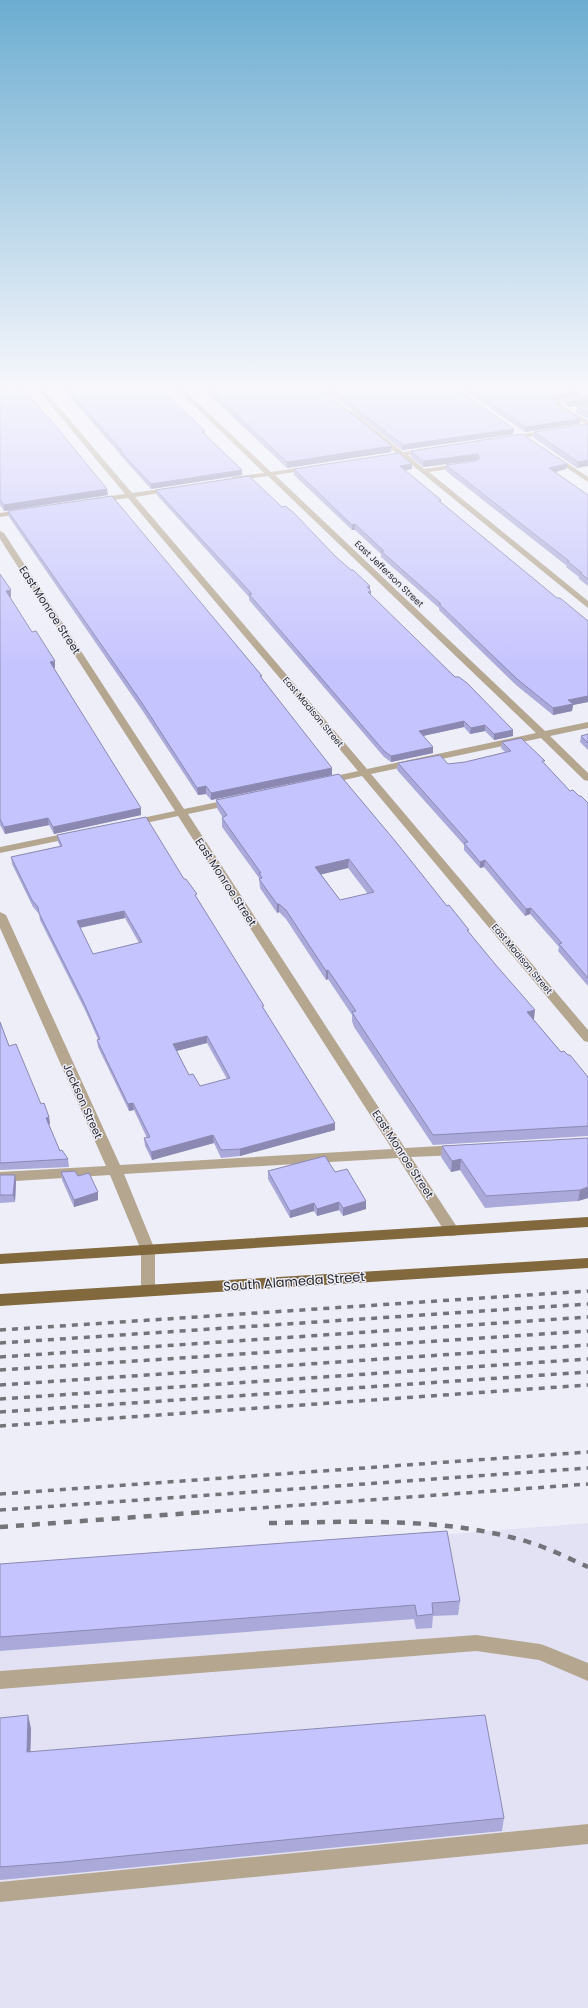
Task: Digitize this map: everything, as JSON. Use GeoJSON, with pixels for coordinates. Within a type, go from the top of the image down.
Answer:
{"type":"FeatureCollection","features":[{"type":"Feature","properties":{"kind":"main road"},"geometry":{"type":"LineString","coordinates":[[0,1259],[588,1222]]}},
{"type":"Feature","properties":{"kind":"main road","name":"South Alameda Street"},"geometry":{"type":"LineString","coordinates":[[0,1300],[588,1263]]}},
{"type":"Feature","properties":{"kind":"street","name":"East Madison Street"},"geometry":{"type":"LineString","coordinates":[[117,480],[588,1038]]}},
{"type":"Feature","properties":{"kind":"street","name":"East Jefferson Street"},"geometry":{"type":"LineString","coordinates":[[276,480],[588,778]]}},
{"type":"Feature","properties":{"kind":"street"},"geometry":{"type":"LineString","coordinates":[[433,480],[588,605]]}},
{"type":"Feature","properties":{"kind":"street"},"geometry":{"type":"LineString","coordinates":[[92,501],[184,487]]}},
{"type":"Feature","properties":{"kind":"street"},"geometry":{"type":"LineString","coordinates":[[0,515],[31,510]]}},
{"type":"Feature","properties":{"kind":"street","name":"East Monroe Street"},"geometry":{"type":"LineString","coordinates":[[0,533],[452,1231]]}},
{"type":"Feature","properties":{"kind":"street"},"geometry":{"type":"LineString","coordinates":[[319,783],[588,725]]}},
{"type":"Feature","properties":{"kind":"street"},"geometry":{"type":"LineString","coordinates":[[121,825],[242,800]]}},
{"type":"Feature","properties":{"kind":"street"},"geometry":{"type":"LineString","coordinates":[[0,850],[83,833]]}},
{"type":"Feature","properties":{"kind":"street","name":"Jackson Street"},"geometry":{"type":"LineString","coordinates":[[0,916],[115,1170],[148,1250],[148,1290]]}},
{"type":"Feature","properties":{"kind":"street"},"geometry":{"type":"LineString","coordinates":[[0,1177],[472,1149]]}},
{"type":"Feature","properties":{"kind":"street"},"geometry":{"type":"LineString","coordinates":[[0,1680],[476,1643],[540,1652],[588,1672]]}},
{"type":"Feature","properties":{"kind":"street"},"geometry":{"type":"LineString","coordinates":[[0,1892],[588,1834]]}},
{"type":"Feature","properties":{"kind":"shaded area"},"geometry":{"type":"Polygon","coordinates":[[[588,1523],[588,2008],[0,2008],[0,1570],[588,1523]]]}},
{"type":"Feature","properties":{"kind":"building"},"geometry":{"type":"Polygon","coordinates":[[[0,480],[99,480],[107,489],[4,505],[0,500],[0,480]]]}},
{"type":"Feature","properties":{"kind":"building"},"geometry":{"type":"Polygon","coordinates":[[[147,480],[179,480],[151,484],[147,480]]]}},
{"type":"Feature","properties":{"kind":"building"},"geometry":{"type":"Polygon","coordinates":[[[224,480],[253,480],[282,507],[285,506],[293,512],[335,556],[370,586],[367,587],[371,591],[368,592],[455,677],[459,677],[467,683],[513,730],[494,734],[485,725],[471,728],[464,721],[419,731],[433,747],[391,756],[384,751],[249,594],[252,594],[156,490],[224,480]]]}},
{"type":"Feature","properties":{"kind":"building"},"geometry":{"type":"Polygon","coordinates":[[[305,480],[417,480],[441,500],[439,501],[557,598],[560,598],[588,621],[588,696],[568,700],[573,704],[553,708],[517,679],[439,604],[441,604],[381,551],[384,551],[355,524],[352,525],[305,480]]]}},
{"type":"Feature","properties":{"kind":"building"},"geometry":{"type":"Polygon","coordinates":[[[465,480],[566,480],[588,495],[588,579],[567,561],[569,561],[465,480]]]}},
{"type":"Feature","properties":{"kind":"building"},"geometry":{"type":"Polygon","coordinates":[[[112,496],[262,676],[260,676],[332,768],[211,793],[206,786],[197,788],[142,703],[8,511],[112,496]]]}},
{"type":"Feature","properties":{"kind":"building"},"geometry":{"type":"Polygon","coordinates":[[[0,574],[11,590],[6,591],[32,632],[36,631],[55,661],[50,662],[141,808],[53,827],[48,818],[4,827],[0,819],[0,574]]]}},
{"type":"Feature","properties":{"kind":"building"},"geometry":{"type":"Polygon","coordinates":[[[588,734],[588,743],[581,736],[588,734]]]}},
{"type":"Feature","properties":{"kind":"building"},"geometry":{"type":"Polygon","coordinates":[[[521,738],[545,761],[542,761],[570,791],[573,790],[588,803],[588,978],[559,944],[562,943],[531,908],[526,909],[485,860],[480,862],[464,843],[468,842],[398,763],[440,755],[448,764],[465,762],[511,751],[502,742],[521,738]]]}},
{"type":"Feature","properties":{"kind":"building"},"geometry":{"type":"Polygon","coordinates":[[[339,774],[447,906],[449,905],[495,964],[535,1010],[527,1012],[561,1052],[564,1051],[570,1055],[588,1077],[588,1126],[433,1135],[352,1012],[356,1011],[328,970],[326,971],[286,910],[277,904],[259,879],[262,878],[259,873],[261,873],[222,818],[227,815],[216,800],[339,774]],[[349,859],[315,867],[340,900],[374,892],[349,859]]]}},
{"type":"Feature","properties":{"kind":"building"},"geometry":{"type":"Polygon","coordinates":[[[146,817],[184,879],[186,879],[197,894],[195,895],[335,1123],[240,1149],[221,1150],[213,1135],[151,1152],[144,1138],[150,1137],[133,1103],[128,1104],[97,1040],[100,1039],[84,1003],[39,913],[38,907],[32,900],[11,857],[62,846],[57,835],[146,817]],[[124,911],[77,921],[93,954],[142,942],[124,911]],[[207,1036],[173,1044],[189,1075],[193,1074],[200,1086],[230,1078],[207,1036]]]}},
{"type":"Feature","properties":{"kind":"building"},"geometry":{"type":"Polygon","coordinates":[[[0,1022],[9,1046],[16,1044],[41,1104],[44,1103],[49,1117],[46,1118],[60,1151],[62,1150],[68,1159],[0,1163],[0,1022]]]}},
{"type":"Feature","properties":{"kind":"building"},"geometry":{"type":"Polygon","coordinates":[[[588,1138],[588,1187],[580,1190],[486,1196],[461,1159],[452,1161],[442,1146],[588,1138]]]}},
{"type":"Feature","properties":{"kind":"building"},"geometry":{"type":"Polygon","coordinates":[[[325,1156],[335,1172],[347,1169],[366,1201],[343,1208],[339,1202],[317,1209],[314,1203],[290,1211],[268,1171],[325,1156]]]}},
{"type":"Feature","properties":{"kind":"building"},"geometry":{"type":"Polygon","coordinates":[[[75,1171],[78,1176],[89,1173],[98,1192],[74,1200],[61,1172],[75,1171]]]}},
{"type":"Feature","properties":{"kind":"building"},"geometry":{"type":"Polygon","coordinates":[[[0,1175],[15,1175],[13,1195],[0,1195],[0,1175]]]}},
{"type":"Feature","properties":{"kind":"building"},"geometry":{"type":"Polygon","coordinates":[[[447,1531],[460,1601],[432,1603],[433,1614],[417,1616],[415,1605],[0,1637],[0,1564],[447,1531]]]}},
{"type":"Feature","properties":{"kind":"building"},"geometry":{"type":"Polygon","coordinates":[[[28,1715],[27,1752],[485,1715],[504,1818],[64,1862],[0,1867],[0,1718],[28,1715]]]}},
{"type":"Feature","properties":{"kind":"railway"},"geometry":{"type":"LineString","coordinates":[[0,1330],[588,1291]]}},
{"type":"Feature","properties":{"kind":"railway"},"geometry":{"type":"LineString","coordinates":[[0,1343],[588,1304]]}},
{"type":"Feature","properties":{"kind":"railway"},"geometry":{"type":"LineString","coordinates":[[0,1357],[588,1317]]}},
{"type":"Feature","properties":{"kind":"railway"},"geometry":{"type":"LineString","coordinates":[[0,1370],[588,1331]]}},
{"type":"Feature","properties":{"kind":"railway"},"geometry":{"type":"LineString","coordinates":[[0,1385],[588,1345]]}},
{"type":"Feature","properties":{"kind":"railway"},"geometry":{"type":"LineString","coordinates":[[0,1399],[588,1359]]}},
{"type":"Feature","properties":{"kind":"railway"},"geometry":{"type":"LineString","coordinates":[[0,1412],[588,1372]]}},
{"type":"Feature","properties":{"kind":"railway"},"geometry":{"type":"LineString","coordinates":[[0,1426],[588,1385]]}},
{"type":"Feature","properties":{"kind":"railway"},"geometry":{"type":"LineString","coordinates":[[0,1494],[588,1452]]}},
{"type":"Feature","properties":{"kind":"railway"},"geometry":{"type":"LineString","coordinates":[[0,1510],[588,1468]]}},
{"type":"Feature","properties":{"kind":"railway"},"geometry":{"type":"LineString","coordinates":[[191,1513],[588,1484]]}},
{"type":"Feature","properties":{"kind":"railway"},"geometry":{"type":"LineString","coordinates":[[0,1527],[205,1512]]}},
{"type":"Feature","properties":{"kind":"railway"},"geometry":{"type":"LineString","coordinates":[[269,1523],[392,1522],[484,1531],[533,1544],[588,1567]]}}]}
